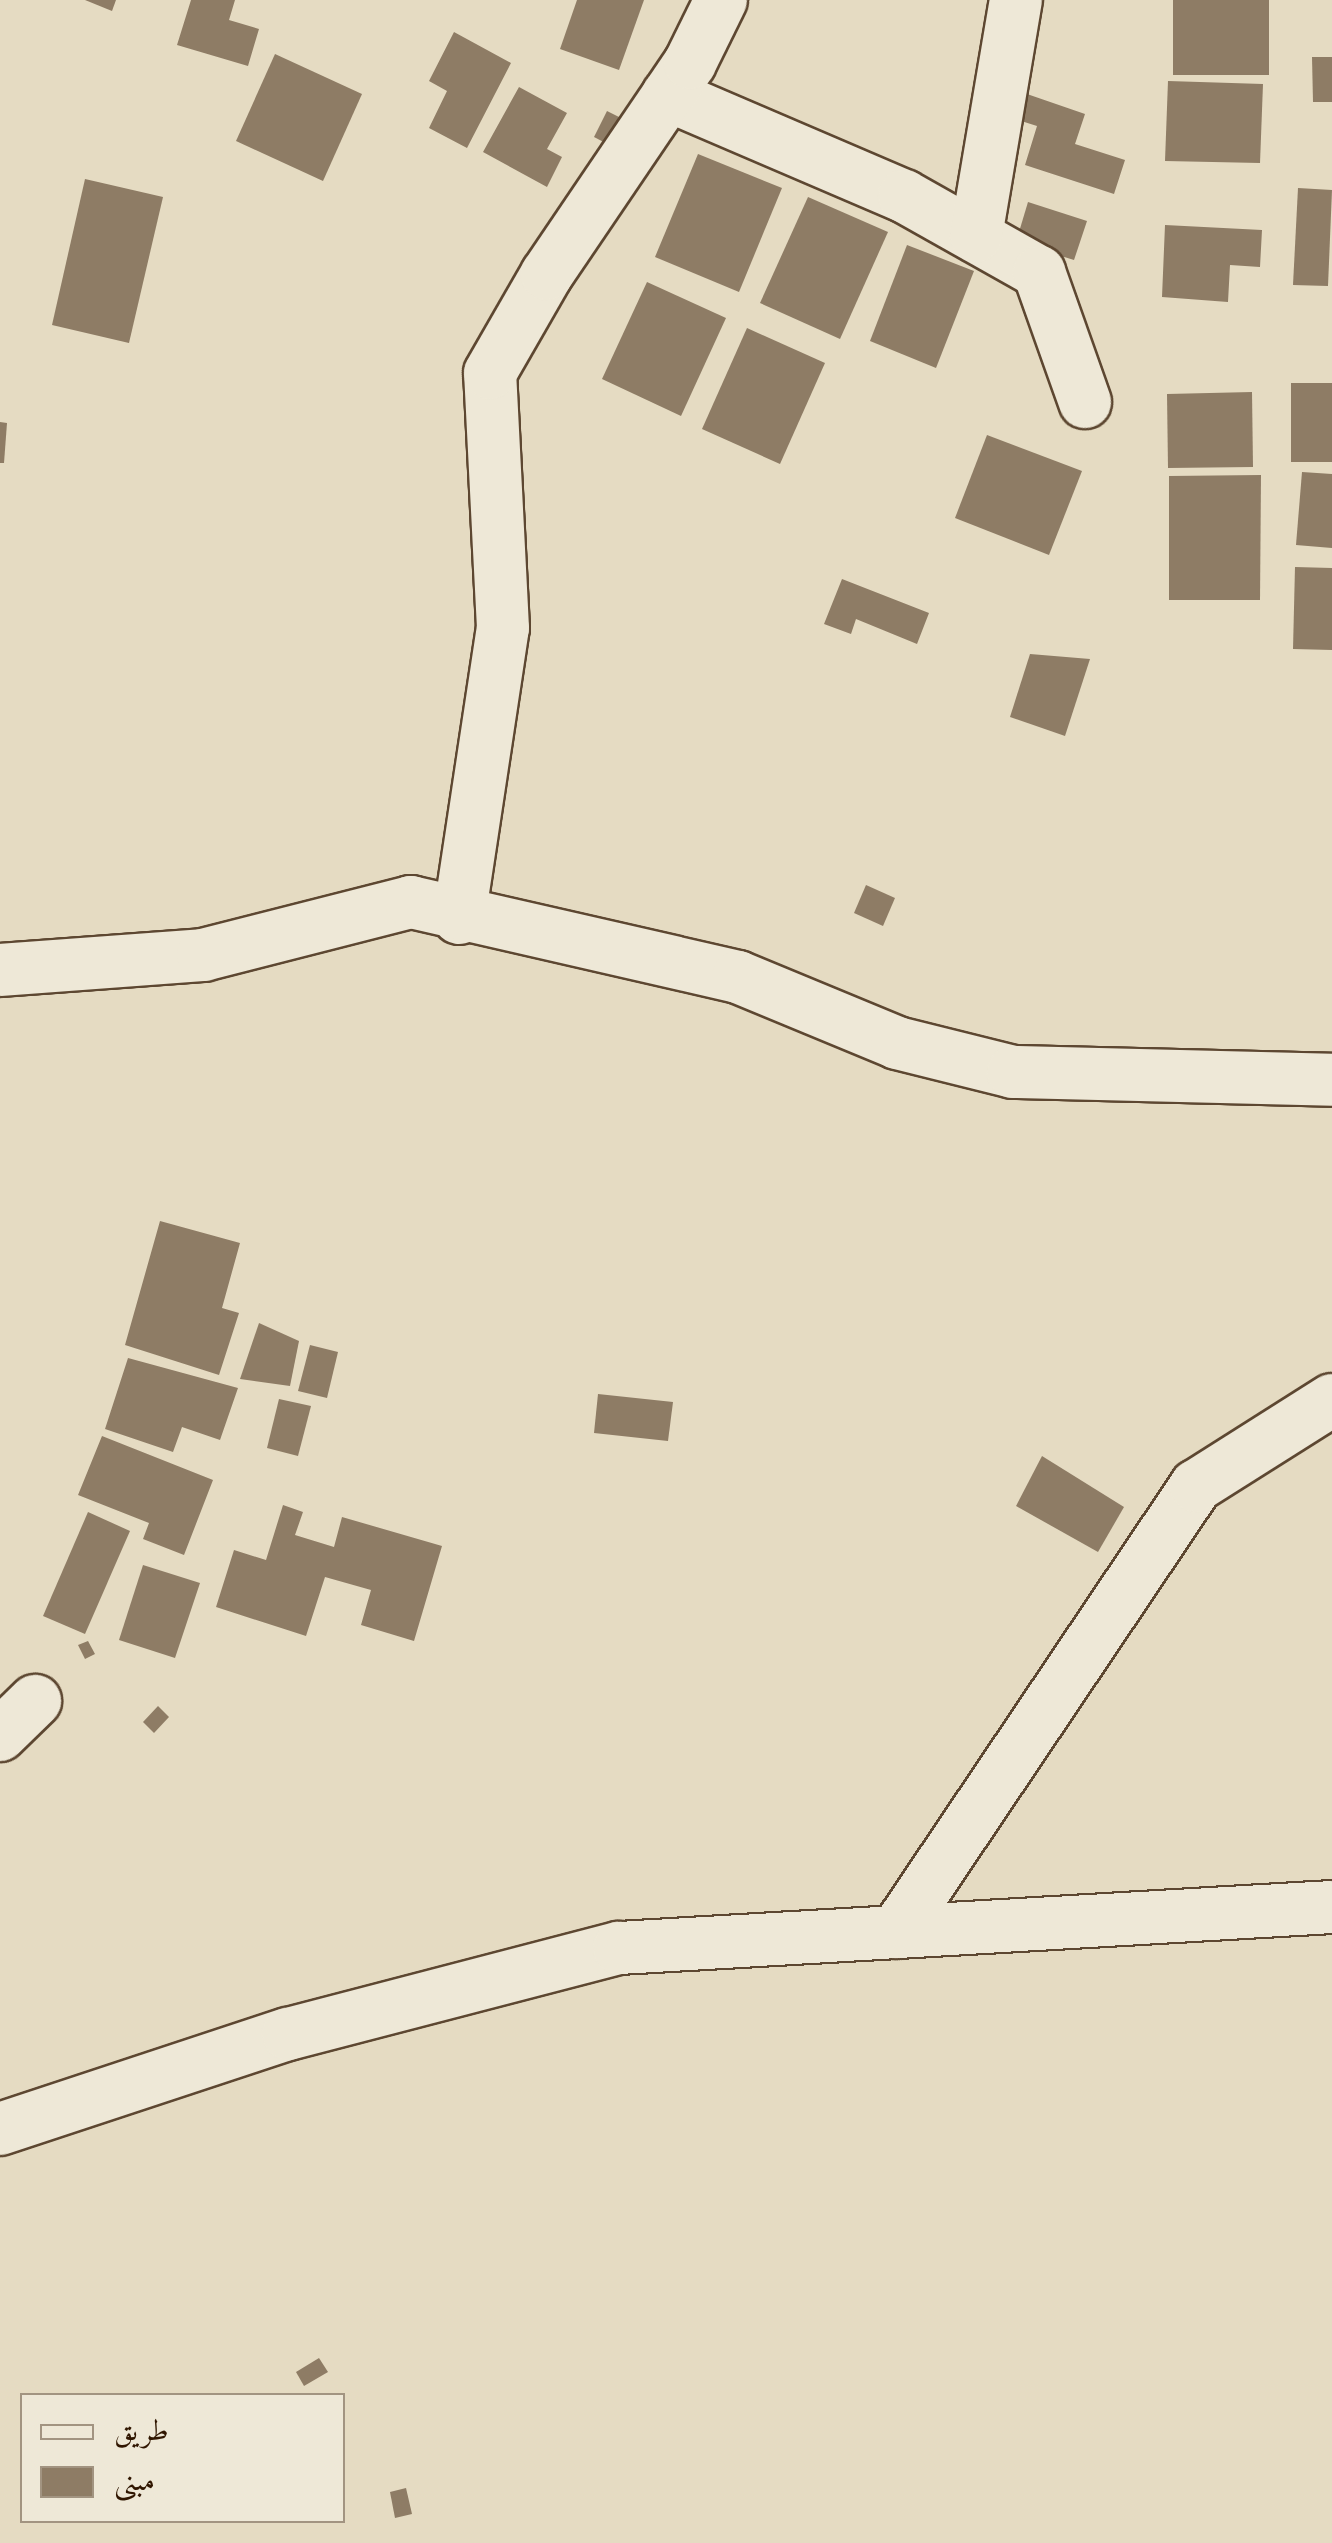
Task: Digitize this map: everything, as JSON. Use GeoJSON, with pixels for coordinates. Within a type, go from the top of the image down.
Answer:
{"type":"FeatureCollection","features":[{"type":"Feature","properties":{"kind":"street"},"geometry":{"type":"LineString","coordinates":[[460,918],[503,628],[490,373],[547,274],[668,95],[721,0]]}},
{"type":"Feature","properties":{"kind":"street"},"geometry":{"type":"LineString","coordinates":[[976,236],[1016,0]]}},
{"type":"Feature","properties":{"kind":"street"},"geometry":{"type":"LineString","coordinates":[[668,95],[904,196],[1040,272],[1085,402]]}},
{"type":"Feature","properties":{"kind":"street"},"geometry":{"type":"LineString","coordinates":[[0,970],[203,955],[411,902],[460,918],[738,977],[897,1043],[1013,1072],[1332,1080]]}},
{"type":"Feature","properties":{"kind":"street"},"geometry":{"type":"LineString","coordinates":[[896,1932],[1196,1486],[1332,1400]]}},
{"type":"Feature","properties":{"kind":"street"},"geometry":{"type":"LineString","coordinates":[[0,2129],[288,2034],[619,1948],[1332,1907]]}},
{"type":"Feature","properties":{"kind":"building"},"geometry":{"type":"Polygon","coordinates":[[[85,0],[116,0],[112,11],[85,0]]]}},
{"type":"Feature","properties":{"kind":"building"},"geometry":{"type":"Polygon","coordinates":[[[191,0],[235,0],[229,20],[259,29],[248,66],[177,45],[191,0]]]}},
{"type":"Feature","properties":{"kind":"building"},"geometry":{"type":"Polygon","coordinates":[[[577,0],[644,0],[619,70],[560,49],[577,0]]]}},
{"type":"Feature","properties":{"kind":"building"},"geometry":{"type":"Polygon","coordinates":[[[1173,0],[1269,0],[1269,75],[1173,75],[1173,0]]]}},
{"type":"Feature","properties":{"kind":"building"},"geometry":{"type":"Polygon","coordinates":[[[454,32],[511,63],[467,148],[429,128],[447,91],[429,81],[454,32]]]}},
{"type":"Feature","properties":{"kind":"building"},"geometry":{"type":"Polygon","coordinates":[[[275,54],[362,94],[323,181],[236,141],[275,54]]]}},
{"type":"Feature","properties":{"kind":"building"},"geometry":{"type":"Polygon","coordinates":[[[1312,57],[1332,57],[1332,102],[1313,102],[1312,57]]]}},
{"type":"Feature","properties":{"kind":"building"},"geometry":{"type":"Polygon","coordinates":[[[1168,81],[1263,84],[1260,163],[1165,161],[1168,81]]]}},
{"type":"Feature","properties":{"kind":"building"},"geometry":{"type":"Polygon","coordinates":[[[519,87],[567,113],[547,149],[562,157],[547,187],[483,152],[519,87]]]}},
{"type":"Feature","properties":{"kind":"building"},"geometry":{"type":"Polygon","coordinates":[[[1027,94],[1085,114],[1075,144],[1125,160],[1114,194],[1025,165],[1037,126],[1018,120],[1027,94]]]}},
{"type":"Feature","properties":{"kind":"building"},"geometry":{"type":"Polygon","coordinates":[[[607,111],[633,124],[619,150],[594,137],[607,111]]]}},
{"type":"Feature","properties":{"kind":"building"},"geometry":{"type":"Polygon","coordinates":[[[698,154],[782,188],[739,292],[655,257],[698,154]]]}},
{"type":"Feature","properties":{"kind":"building"},"geometry":{"type":"Polygon","coordinates":[[[85,179],[163,197],[129,343],[52,325],[85,179]]]}},
{"type":"Feature","properties":{"kind":"building"},"geometry":{"type":"Polygon","coordinates":[[[1298,188],[1332,190],[1328,286],[1293,285],[1298,188]]]}},
{"type":"Feature","properties":{"kind":"building"},"geometry":{"type":"Polygon","coordinates":[[[808,197],[888,232],[840,339],[760,303],[808,197]]]}},
{"type":"Feature","properties":{"kind":"building"},"geometry":{"type":"Polygon","coordinates":[[[1028,202],[1087,221],[1074,260],[1016,242],[1028,202]]]}},
{"type":"Feature","properties":{"kind":"building"},"geometry":{"type":"Polygon","coordinates":[[[1165,225],[1262,230],[1260,267],[1230,265],[1228,302],[1162,297],[1165,225]]]}},
{"type":"Feature","properties":{"kind":"building"},"geometry":{"type":"Polygon","coordinates":[[[907,245],[974,271],[936,368],[870,341],[907,245]]]}},
{"type":"Feature","properties":{"kind":"building"},"geometry":{"type":"Polygon","coordinates":[[[647,282],[726,318],[681,416],[602,379],[647,282]]]}},
{"type":"Feature","properties":{"kind":"building"},"geometry":{"type":"Polygon","coordinates":[[[747,328],[825,363],[780,464],[702,429],[747,328]]]}},
{"type":"Feature","properties":{"kind":"building"},"geometry":{"type":"Polygon","coordinates":[[[1291,383],[1332,383],[1332,462],[1291,462],[1291,383]]]}},
{"type":"Feature","properties":{"kind":"building"},"geometry":{"type":"Polygon","coordinates":[[[1252,392],[1253,467],[1168,468],[1167,394],[1252,392]]]}},
{"type":"Feature","properties":{"kind":"building"},"geometry":{"type":"Polygon","coordinates":[[[0,422],[7,423],[4,463],[0,463],[0,422]]]}},
{"type":"Feature","properties":{"kind":"building"},"geometry":{"type":"Polygon","coordinates":[[[987,435],[1082,471],[1049,555],[955,518],[987,435]]]}},
{"type":"Feature","properties":{"kind":"building"},"geometry":{"type":"Polygon","coordinates":[[[1302,472],[1332,474],[1332,548],[1296,545],[1302,472]]]}},
{"type":"Feature","properties":{"kind":"building"},"geometry":{"type":"Polygon","coordinates":[[[1261,475],[1260,600],[1169,600],[1169,476],[1261,475]]]}},
{"type":"Feature","properties":{"kind":"building"},"geometry":{"type":"Polygon","coordinates":[[[1295,567],[1332,568],[1332,650],[1293,649],[1295,567]]]}},
{"type":"Feature","properties":{"kind":"building"},"geometry":{"type":"Polygon","coordinates":[[[842,579],[929,613],[917,644],[856,619],[851,634],[824,624],[842,579]]]}},
{"type":"Feature","properties":{"kind":"building"},"geometry":{"type":"Polygon","coordinates":[[[1030,654],[1090,659],[1065,736],[1010,717],[1030,654]]]}},
{"type":"Feature","properties":{"kind":"building"},"geometry":{"type":"Polygon","coordinates":[[[866,885],[895,898],[883,926],[854,913],[866,885]]]}},
{"type":"Feature","properties":{"kind":"building"},"geometry":{"type":"Polygon","coordinates":[[[160,1221],[240,1243],[222,1308],[239,1313],[219,1375],[125,1345],[160,1221]]]}},
{"type":"Feature","properties":{"kind":"building"},"geometry":{"type":"Polygon","coordinates":[[[259,1323],[299,1341],[290,1386],[240,1379],[259,1323]]]}},
{"type":"Feature","properties":{"kind":"building"},"geometry":{"type":"Polygon","coordinates":[[[310,1345],[338,1352],[327,1398],[298,1391],[310,1345]]]}},
{"type":"Feature","properties":{"kind":"building"},"geometry":{"type":"Polygon","coordinates":[[[128,1358],[238,1388],[220,1440],[182,1427],[173,1452],[105,1429],[128,1358]]]}},
{"type":"Feature","properties":{"kind":"building"},"geometry":{"type":"Polygon","coordinates":[[[598,1394],[673,1402],[668,1441],[594,1433],[598,1394]]]}},
{"type":"Feature","properties":{"kind":"building"},"geometry":{"type":"Polygon","coordinates":[[[279,1399],[311,1406],[298,1456],[267,1448],[279,1399]]]}},
{"type":"Feature","properties":{"kind":"building"},"geometry":{"type":"Polygon","coordinates":[[[102,1436],[213,1480],[184,1555],[143,1539],[149,1523],[78,1495],[102,1436]]]}},
{"type":"Feature","properties":{"kind":"building"},"geometry":{"type":"Polygon","coordinates":[[[1042,1456],[1124,1507],[1098,1552],[1016,1506],[1042,1456]]]}},
{"type":"Feature","properties":{"kind":"building"},"geometry":{"type":"Polygon","coordinates":[[[283,1505],[303,1512],[295,1535],[334,1547],[342,1517],[442,1546],[414,1641],[361,1625],[371,1590],[325,1577],[306,1636],[216,1607],[234,1550],[266,1560],[283,1505]]]}},
{"type":"Feature","properties":{"kind":"building"},"geometry":{"type":"Polygon","coordinates":[[[88,1512],[130,1531],[85,1634],[43,1616],[88,1512]]]}},
{"type":"Feature","properties":{"kind":"building"},"geometry":{"type":"Polygon","coordinates":[[[143,1565],[200,1583],[175,1658],[119,1640],[143,1565]]]}},
{"type":"Feature","properties":{"kind":"building"},"geometry":{"type":"Polygon","coordinates":[[[88,1641],[95,1654],[85,1659],[78,1645],[88,1641]]]}},
{"type":"Feature","properties":{"kind":"building"},"geometry":{"type":"Polygon","coordinates":[[[158,1706],[169,1717],[154,1733],[143,1722],[158,1706]]]}},
{"type":"Feature","properties":{"kind":"building"},"geometry":{"type":"Polygon","coordinates":[[[319,2358],[328,2372],[304,2386],[296,2372],[319,2358]]]}},
{"type":"Feature","properties":{"kind":"building"},"geometry":{"type":"Polygon","coordinates":[[[406,2488],[412,2514],[395,2518],[390,2492],[406,2488]]]}}]}
